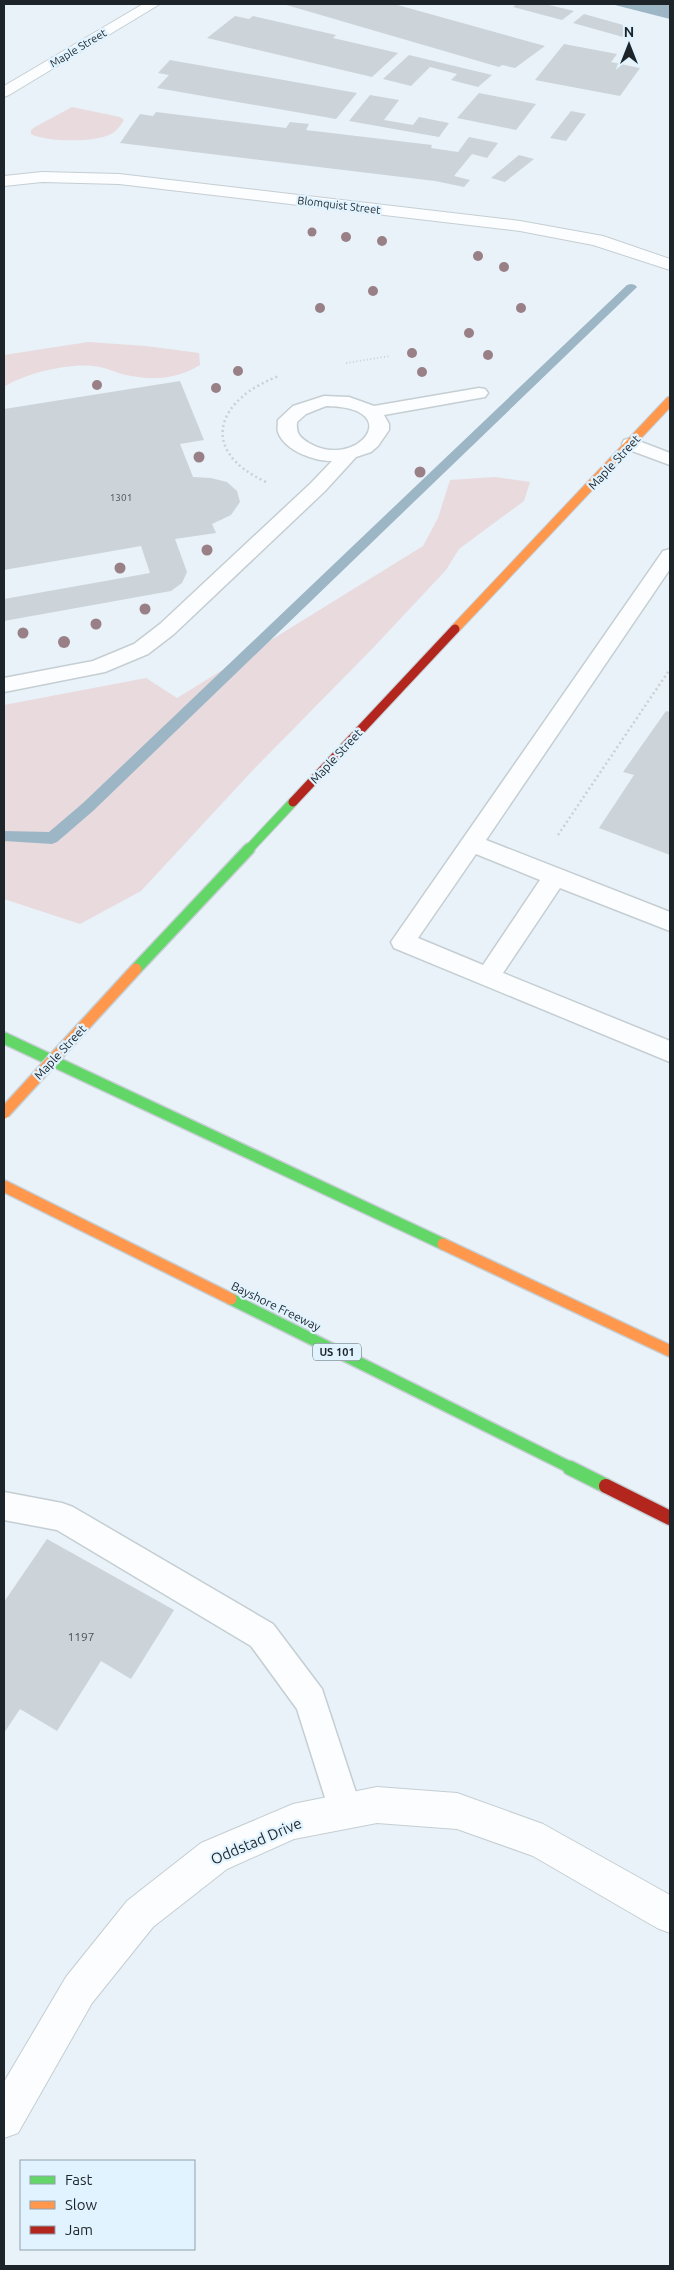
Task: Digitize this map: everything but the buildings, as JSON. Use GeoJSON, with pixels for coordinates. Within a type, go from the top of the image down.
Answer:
{"type":"FeatureCollection","features":[{"type":"Feature","properties":{"kind":"main road","name":"Maple Street"},"geometry":{"type":"LineString","coordinates":[[4,1113],[136,969],[670,402]]}},
{"type":"Feature","properties":{"kind":"main road"},"geometry":{"type":"LineString","coordinates":[[4,1038],[670,1351]]}},
{"type":"Feature","properties":{"kind":"main road","name":"Bayshore Freeway"},"geometry":{"type":"LineString","coordinates":[[4,1186],[670,1518]]}},
{"type":"Feature","properties":{"kind":"street","name":"Maple Street"},"geometry":{"type":"LineString","coordinates":[[4,92],[153,4]]}},
{"type":"Feature","properties":{"kind":"street","name":"Blomquist Street"},"geometry":{"type":"LineString","coordinates":[[4,181],[42,177],[119,179],[520,226],[597,240],[670,265]]}},
{"type":"Feature","properties":{"kind":"street","name":"Oddstad Drive"},"geometry":{"type":"LineString","coordinates":[[4,2118],[79,1990],[140,1914],[214,1856],[294,1822],[377,1805],[457,1811],[542,1842],[670,1915]]}},
{"type":"Feature","properties":{"kind":"lane"},"geometry":{"type":"LineString","coordinates":[[372,412],[479,393]]}},
{"type":"Feature","properties":{"kind":"lane"},"geometry":{"type":"LineString","coordinates":[[324,401],[342,401],[359,405],[372,412],[379,422],[380,432],[373,442],[360,450],[351,452],[324,455],[307,451],[293,443],[286,433],[286,422],[294,413],[306,405],[324,401]]}},
{"type":"Feature","properties":{"kind":"lane"},"geometry":{"type":"LineString","coordinates":[[631,444],[670,459]]}},
{"type":"Feature","properties":{"kind":"lane"},"geometry":{"type":"LineString","coordinates":[[4,685],[98,668],[141,649],[167,628],[311,494],[351,452]]}},
{"type":"Feature","properties":{"kind":"lane"},"geometry":{"type":"LineString","coordinates":[[670,555],[473,844],[403,942],[670,1052]]}},
{"type":"Feature","properties":{"kind":"lane"},"geometry":{"type":"LineString","coordinates":[[473,844],[670,922]]}},
{"type":"Feature","properties":{"kind":"lane"},"geometry":{"type":"LineString","coordinates":[[487,978],[545,872]]}},
{"type":"Feature","properties":{"kind":"lane"},"geometry":{"type":"LineString","coordinates":[[4,1506],[62,1517],[262,1635],[311,1700],[344,1811]]}},
{"type":"Feature","properties":{"kind":"path"},"geometry":{"type":"LineString","coordinates":[[545,872],[670,669]]}},
{"type":"Feature","properties":{"kind":"shaded area"},"geometry":{"type":"Polygon","coordinates":[[[72,107],[120,117],[124,120],[112,134],[99,138],[57,140],[31,134],[31,130],[35,127],[72,107]]]}},
{"type":"Feature","properties":{"kind":"shaded area"},"geometry":{"type":"Polygon","coordinates":[[[88,342],[146,346],[199,353],[200,365],[191,370],[164,378],[136,377],[90,366],[64,367],[24,377],[4,387],[4,355],[88,342]]]}},
{"type":"Feature","properties":{"kind":"shaded area"},"geometry":{"type":"Polygon","coordinates":[[[495,477],[530,482],[524,501],[459,549],[446,570],[372,649],[253,770],[141,891],[80,924],[4,899],[4,705],[146,678],[177,698],[423,546],[438,518],[450,480],[495,477]]]}},
{"type":"Feature","properties":{"kind":"water"},"geometry":{"type":"Polygon","coordinates":[[[611,4],[670,4],[670,19],[611,4]]]}},
{"type":"Feature","properties":{"kind":"waterway"},"geometry":{"type":"LineString","coordinates":[[4,836],[52,838],[88,807],[631,287]]}},
{"type":"Feature","properties":{"kind":"traffic: fast"},"geometry":{"type":"LineString","coordinates":[[136,969],[293,802]]}},
{"type":"Feature","properties":{"kind":"traffic: fast"},"geometry":{"type":"LineString","coordinates":[[4,1038],[443,1244]]}},
{"type":"Feature","properties":{"kind":"traffic: fast"},"geometry":{"type":"LineString","coordinates":[[231,1299],[606,1486]]}},
{"type":"Feature","properties":{"kind":"traffic: slow"},"geometry":{"type":"LineString","coordinates":[[455,629],[670,401]]}},
{"type":"Feature","properties":{"kind":"traffic: slow"},"geometry":{"type":"LineString","coordinates":[[4,1113],[136,969]]}},
{"type":"Feature","properties":{"kind":"traffic: slow"},"geometry":{"type":"LineString","coordinates":[[4,1186],[231,1299]]}},
{"type":"Feature","properties":{"kind":"traffic: slow"},"geometry":{"type":"LineString","coordinates":[[443,1244],[670,1351]]}},
{"type":"Feature","properties":{"kind":"traffic: jam"},"geometry":{"type":"LineString","coordinates":[[293,802],[455,629]]}},
{"type":"Feature","properties":{"kind":"traffic: jam"},"geometry":{"type":"LineString","coordinates":[[606,1486],[670,1518]]}}]}
